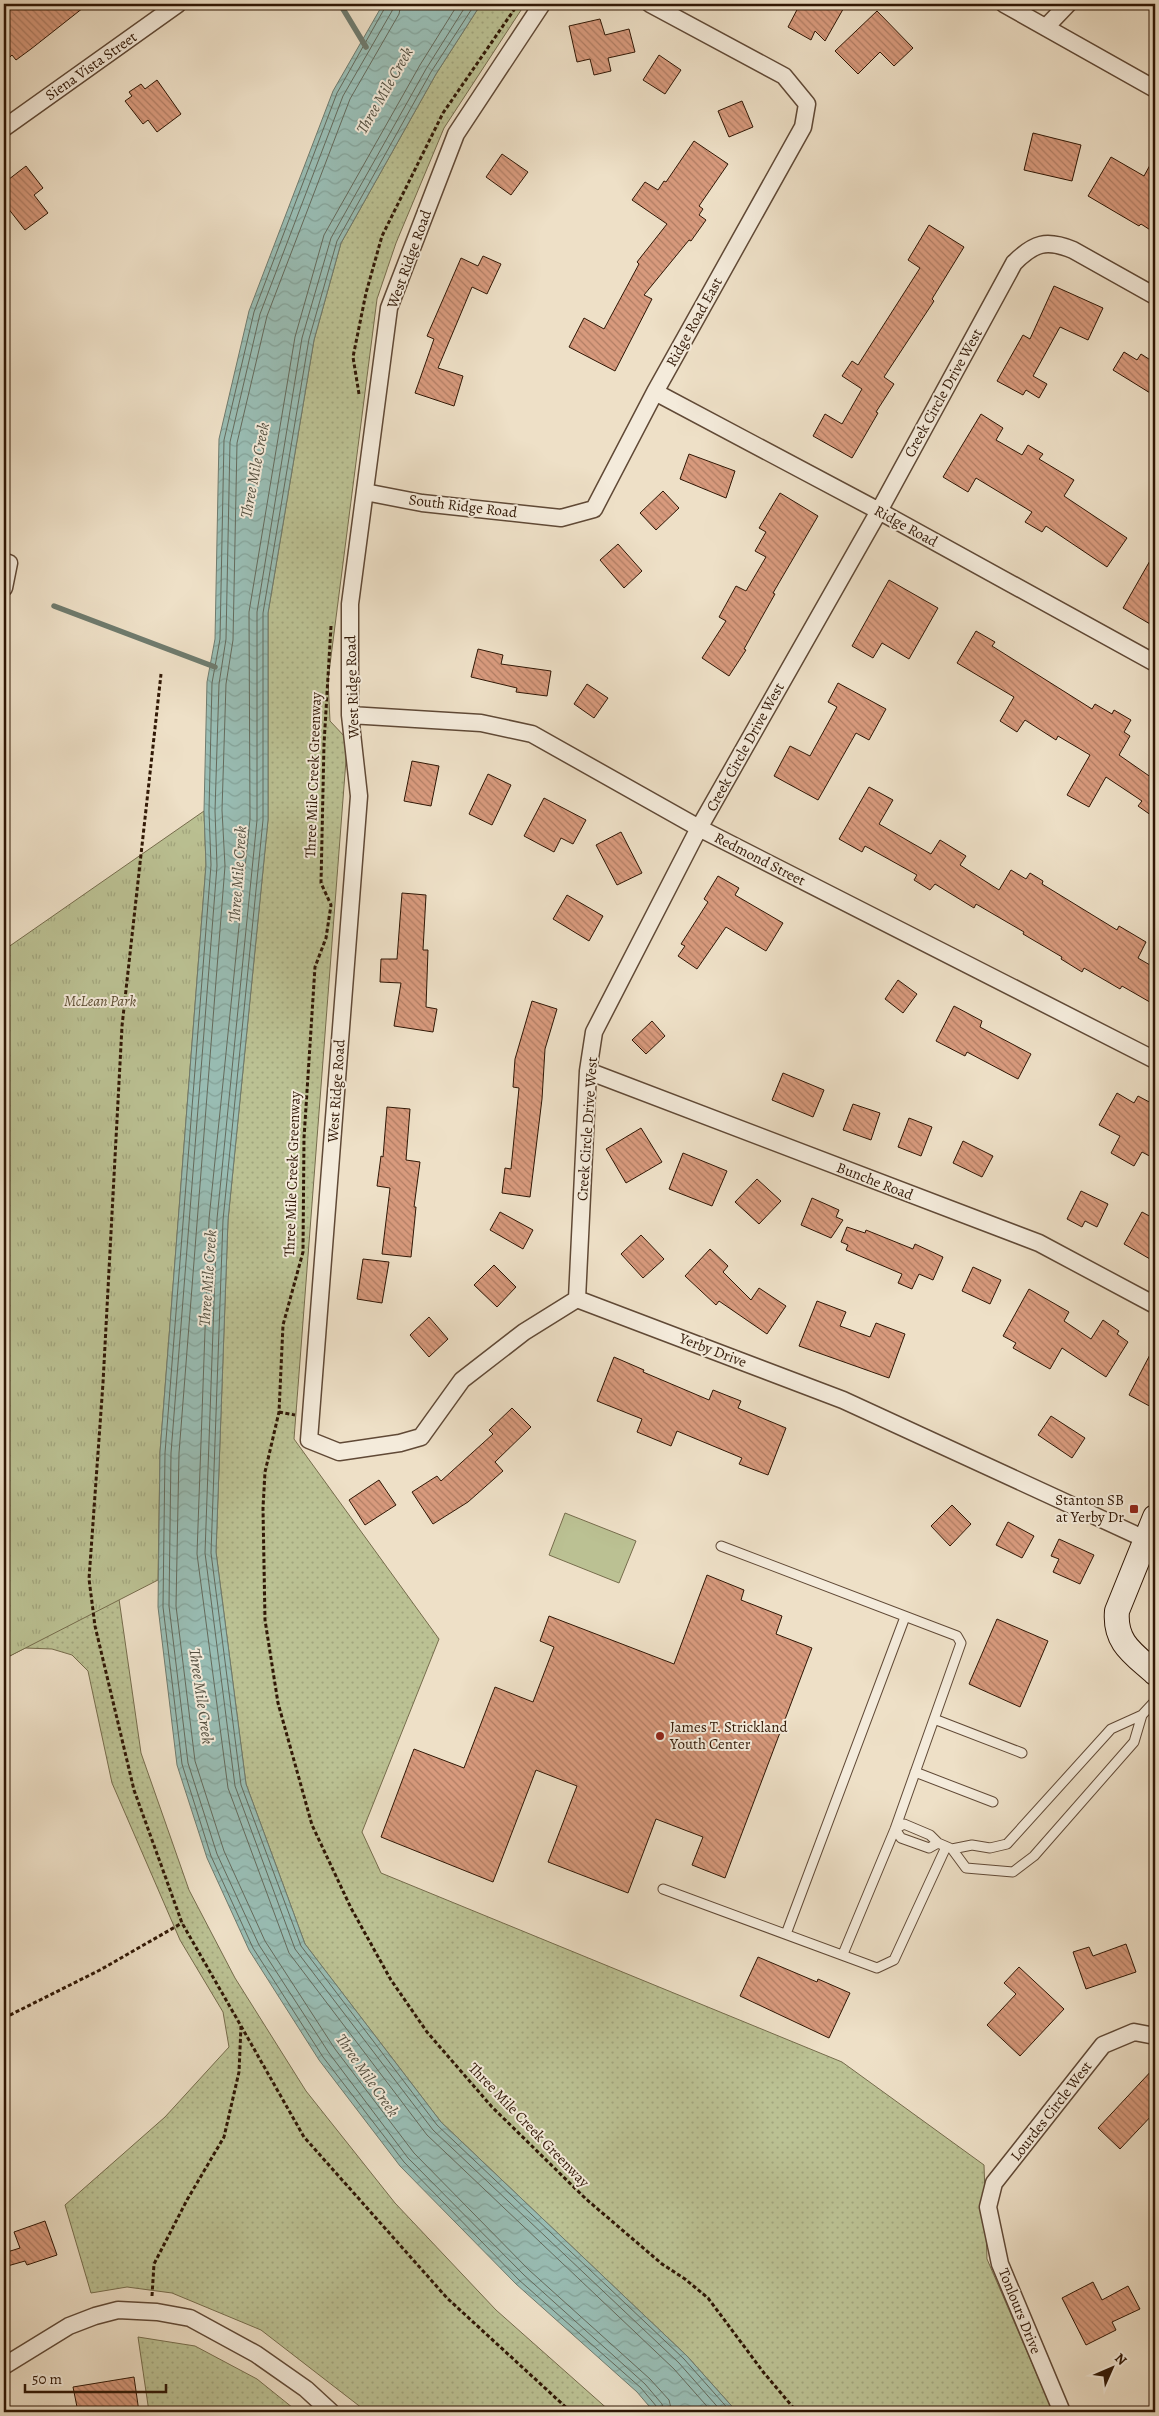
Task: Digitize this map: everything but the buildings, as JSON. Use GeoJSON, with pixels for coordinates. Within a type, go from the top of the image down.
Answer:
{"type":"FeatureCollection","features":[{"type":"Feature","properties":{"kind":"street","name":"Siena Vista Street"},"geometry":{"type":"LineString","coordinates":[[4,128],[178,4]]}},
{"type":"Feature","properties":{"kind":"street","name":"West Ridge Road"},"geometry":{"type":"LineString","coordinates":[[542,4],[456,134],[389,308],[350,604],[350,715],[359,796],[309,1440],[339,1452],[400,1443],[421,1437],[462,1380],[524,1332],[577,1299]]}},
{"type":"Feature","properties":{"kind":"street","name":"Ridge Road East"},"geometry":{"type":"LineString","coordinates":[[561,518],[594,509],[655,392],[803,127],[807,104],[784,76],[650,4]]}},
{"type":"Feature","properties":{"kind":"street"},"geometry":{"type":"LineString","coordinates":[[1004,4],[1155,89]]}},
{"type":"Feature","properties":{"kind":"street"},"geometry":{"type":"LineString","coordinates":[[1046,27],[1068,4]]}},
{"type":"Feature","properties":{"kind":"street","name":"Creek Circle Drive West"},"geometry":{"type":"LineString","coordinates":[[577,1299],[588,1071],[594,1032],[699,828],[879,511],[1014,263],[1029,248],[1044,244],[1058,244],[1073,250],[1155,296]]}},
{"type":"Feature","properties":{"kind":"street","name":"Ridge Road"},"geometry":{"type":"LineString","coordinates":[[655,392],[879,511],[1155,663]]}},
{"type":"Feature","properties":{"kind":"street","name":"South Ridge Road"},"geometry":{"type":"LineString","coordinates":[[365,492],[422,503],[561,518]]}},
{"type":"Feature","properties":{"kind":"street"},"geometry":{"type":"LineString","coordinates":[[4,588],[9,563]]}},
{"type":"Feature","properties":{"kind":"street","name":"Redmond Street"},"geometry":{"type":"LineString","coordinates":[[350,715],[481,723],[532,734],[699,828],[1155,1060]]}},
{"type":"Feature","properties":{"kind":"street","name":"Bunche Road"},"geometry":{"type":"LineString","coordinates":[[588,1071],[1039,1244],[1155,1305]]}},
{"type":"Feature","properties":{"kind":"street","name":"Yerby Drive"},"geometry":{"type":"LineString","coordinates":[[577,1299],[844,1400],[1150,1541]]}},
{"type":"Feature","properties":{"kind":"street"},"geometry":{"type":"LineString","coordinates":[[1155,1516],[1150,1541],[1117,1611],[1115,1626],[1123,1643],[1155,1673]]}},
{"type":"Feature","properties":{"kind":"street","name":"Lourdes Circle West"},"geometry":{"type":"LineString","coordinates":[[988,2207],[994,2183],[1103,2045],[1134,2032],[1155,2036]]}},
{"type":"Feature","properties":{"kind":"street","name":"Tonlours Drive"},"geometry":{"type":"LineString","coordinates":[[988,2207],[1000,2264],[1062,2412]]}},
{"type":"Feature","properties":{"kind":"street"},"geometry":{"type":"LineString","coordinates":[[4,2366],[78,2323],[118,2310],[151,2311],[190,2318],[256,2354],[306,2389],[331,2412]]}},
{"type":"Feature","properties":{"kind":"lane"},"geometry":{"type":"LineString","coordinates":[[721,1546],[957,1636],[961,1643],[895,1829],[843,1954]]}},
{"type":"Feature","properties":{"kind":"lane"},"geometry":{"type":"LineString","coordinates":[[786,1934],[905,1617]]}},
{"type":"Feature","properties":{"kind":"lane"},"geometry":{"type":"LineString","coordinates":[[895,1829],[901,1838],[929,1848],[972,1845],[990,1848],[1007,1844],[1111,1729],[1142,1715],[1155,1701]]}},
{"type":"Feature","properties":{"kind":"lane"},"geometry":{"type":"LineString","coordinates":[[895,1829],[904,1824],[930,1834],[966,1868],[1013,1872],[1034,1856],[1134,1742],[1142,1715]]}},
{"type":"Feature","properties":{"kind":"lane"},"geometry":{"type":"LineString","coordinates":[[934,1720],[1022,1753]]}},
{"type":"Feature","properties":{"kind":"lane"},"geometry":{"type":"LineString","coordinates":[[915,1772],[992,1802]]}},
{"type":"Feature","properties":{"kind":"lane"},"geometry":{"type":"LineString","coordinates":[[662,1889],[877,1968],[894,1960],[945,1847]]}},
{"type":"Feature","properties":{"kind":"path"},"geometry":{"type":"LineString","coordinates":[[359,396],[353,357],[366,293],[382,236],[443,113],[518,4]]}},
{"type":"Feature","properties":{"kind":"path","name":"Three Mile Creek Greenway"},"geometry":{"type":"LineString","coordinates":[[331,624],[324,744],[321,882],[331,905],[326,938],[315,967],[304,1138],[303,1252],[283,1325],[279,1412],[265,1472],[263,1536],[265,1620],[278,1703],[312,1824],[351,1908],[391,1980],[427,2032],[492,2107],[586,2199],[662,2264],[686,2279],[708,2298],[764,2373],[797,2412]]}},
{"type":"Feature","properties":{"kind":"path"},"geometry":{"type":"LineString","coordinates":[[161,674],[122,1026],[103,1383],[89,1579],[95,1626],[114,1697],[134,1790],[182,1923],[304,2137],[447,2298],[571,2412]]}},
{"type":"Feature","properties":{"kind":"path"},"geometry":{"type":"LineString","coordinates":[[279,1412],[295,1415]]}},
{"type":"Feature","properties":{"kind":"path"},"geometry":{"type":"LineString","coordinates":[[4,2018],[100,1970],[182,1923]]}},
{"type":"Feature","properties":{"kind":"path"},"geometry":{"type":"LineString","coordinates":[[151,2311],[154,2264],[187,2200],[224,2138],[240,2072],[241,2026]]}},
{"type":"Feature","properties":{"kind":"green space"},"geometry":{"type":"Polygon","coordinates":[[[481,4],[525,4],[444,128],[396,243],[377,299],[328,680],[330,721],[346,738],[346,760],[294,1439],[439,1639],[362,1832],[381,1873],[842,2062],[984,2165],[987,2259],[1053,2412],[737,2412],[687,2356],[441,2122],[305,1944],[246,1784],[216,1552],[228,1220],[268,820],[268,613],[314,340],[341,243],[436,74],[481,4]]]}},
{"type":"Feature","properties":{"kind":"green space","name":"McLean Park"},"geometry":{"type":"Polygon","coordinates":[[[204,811],[206,865],[160,1452],[158,1580],[4,1659],[4,950],[204,811]]]}},
{"type":"Feature","properties":{"kind":"green space"},"geometry":{"type":"Polygon","coordinates":[[[4,1139],[108,1522],[141,1753],[189,1890],[235,1978],[306,2091],[395,2203],[496,2310],[611,2412],[367,2412],[261,2330],[172,2293],[127,2287],[91,2293],[65,2205],[165,2117],[229,2047],[223,2012],[180,1940],[112,1783],[88,1671],[72,1655],[52,1649],[25,1648],[4,1659],[4,1139]]]}},
{"type":"Feature","properties":{"kind":"green space"},"geometry":{"type":"Polygon","coordinates":[[[565,1513],[636,1541],[619,1583],[549,1555],[565,1513]]]}},
{"type":"Feature","properties":{"kind":"green space"},"geometry":{"type":"Polygon","coordinates":[[[138,2337],[195,2346],[257,2379],[298,2412],[149,2412],[138,2337]]]}},
{"type":"Feature","properties":{"kind":"water","name":"Three Mile Creek"},"geometry":{"type":"Polygon","coordinates":[[[383,4],[481,4],[436,74],[341,243],[314,340],[268,613],[268,820],[228,1220],[216,1552],[246,1784],[305,1944],[441,2122],[687,2356],[737,2412],[654,2412],[637,2392],[516,2284],[400,2166],[319,2060],[249,1950],[207,1858],[177,1765],[158,1607],[160,1452],[206,865],[204,811],[207,682],[215,639],[219,439],[249,311],[333,91],[383,4]]]}},
{"type":"Feature","properties":{"kind":"waterway"},"geometry":{"type":"LineString","coordinates":[[340,4],[366,47]]}},
{"type":"Feature","properties":{"kind":"waterway"},"geometry":{"type":"LineString","coordinates":[[54,606],[215,667]]}},
{"type":"Feature","properties":{"kind":"place","name":"Stanton SB at Yerby Dr"},"geometry":{"type":"Point","coordinates":[1134,1509]}},
{"type":"Feature","properties":{"kind":"place","name":"James T. Strickland Youth Center"},"geometry":{"type":"Point","coordinates":[660,1736]}}]}
